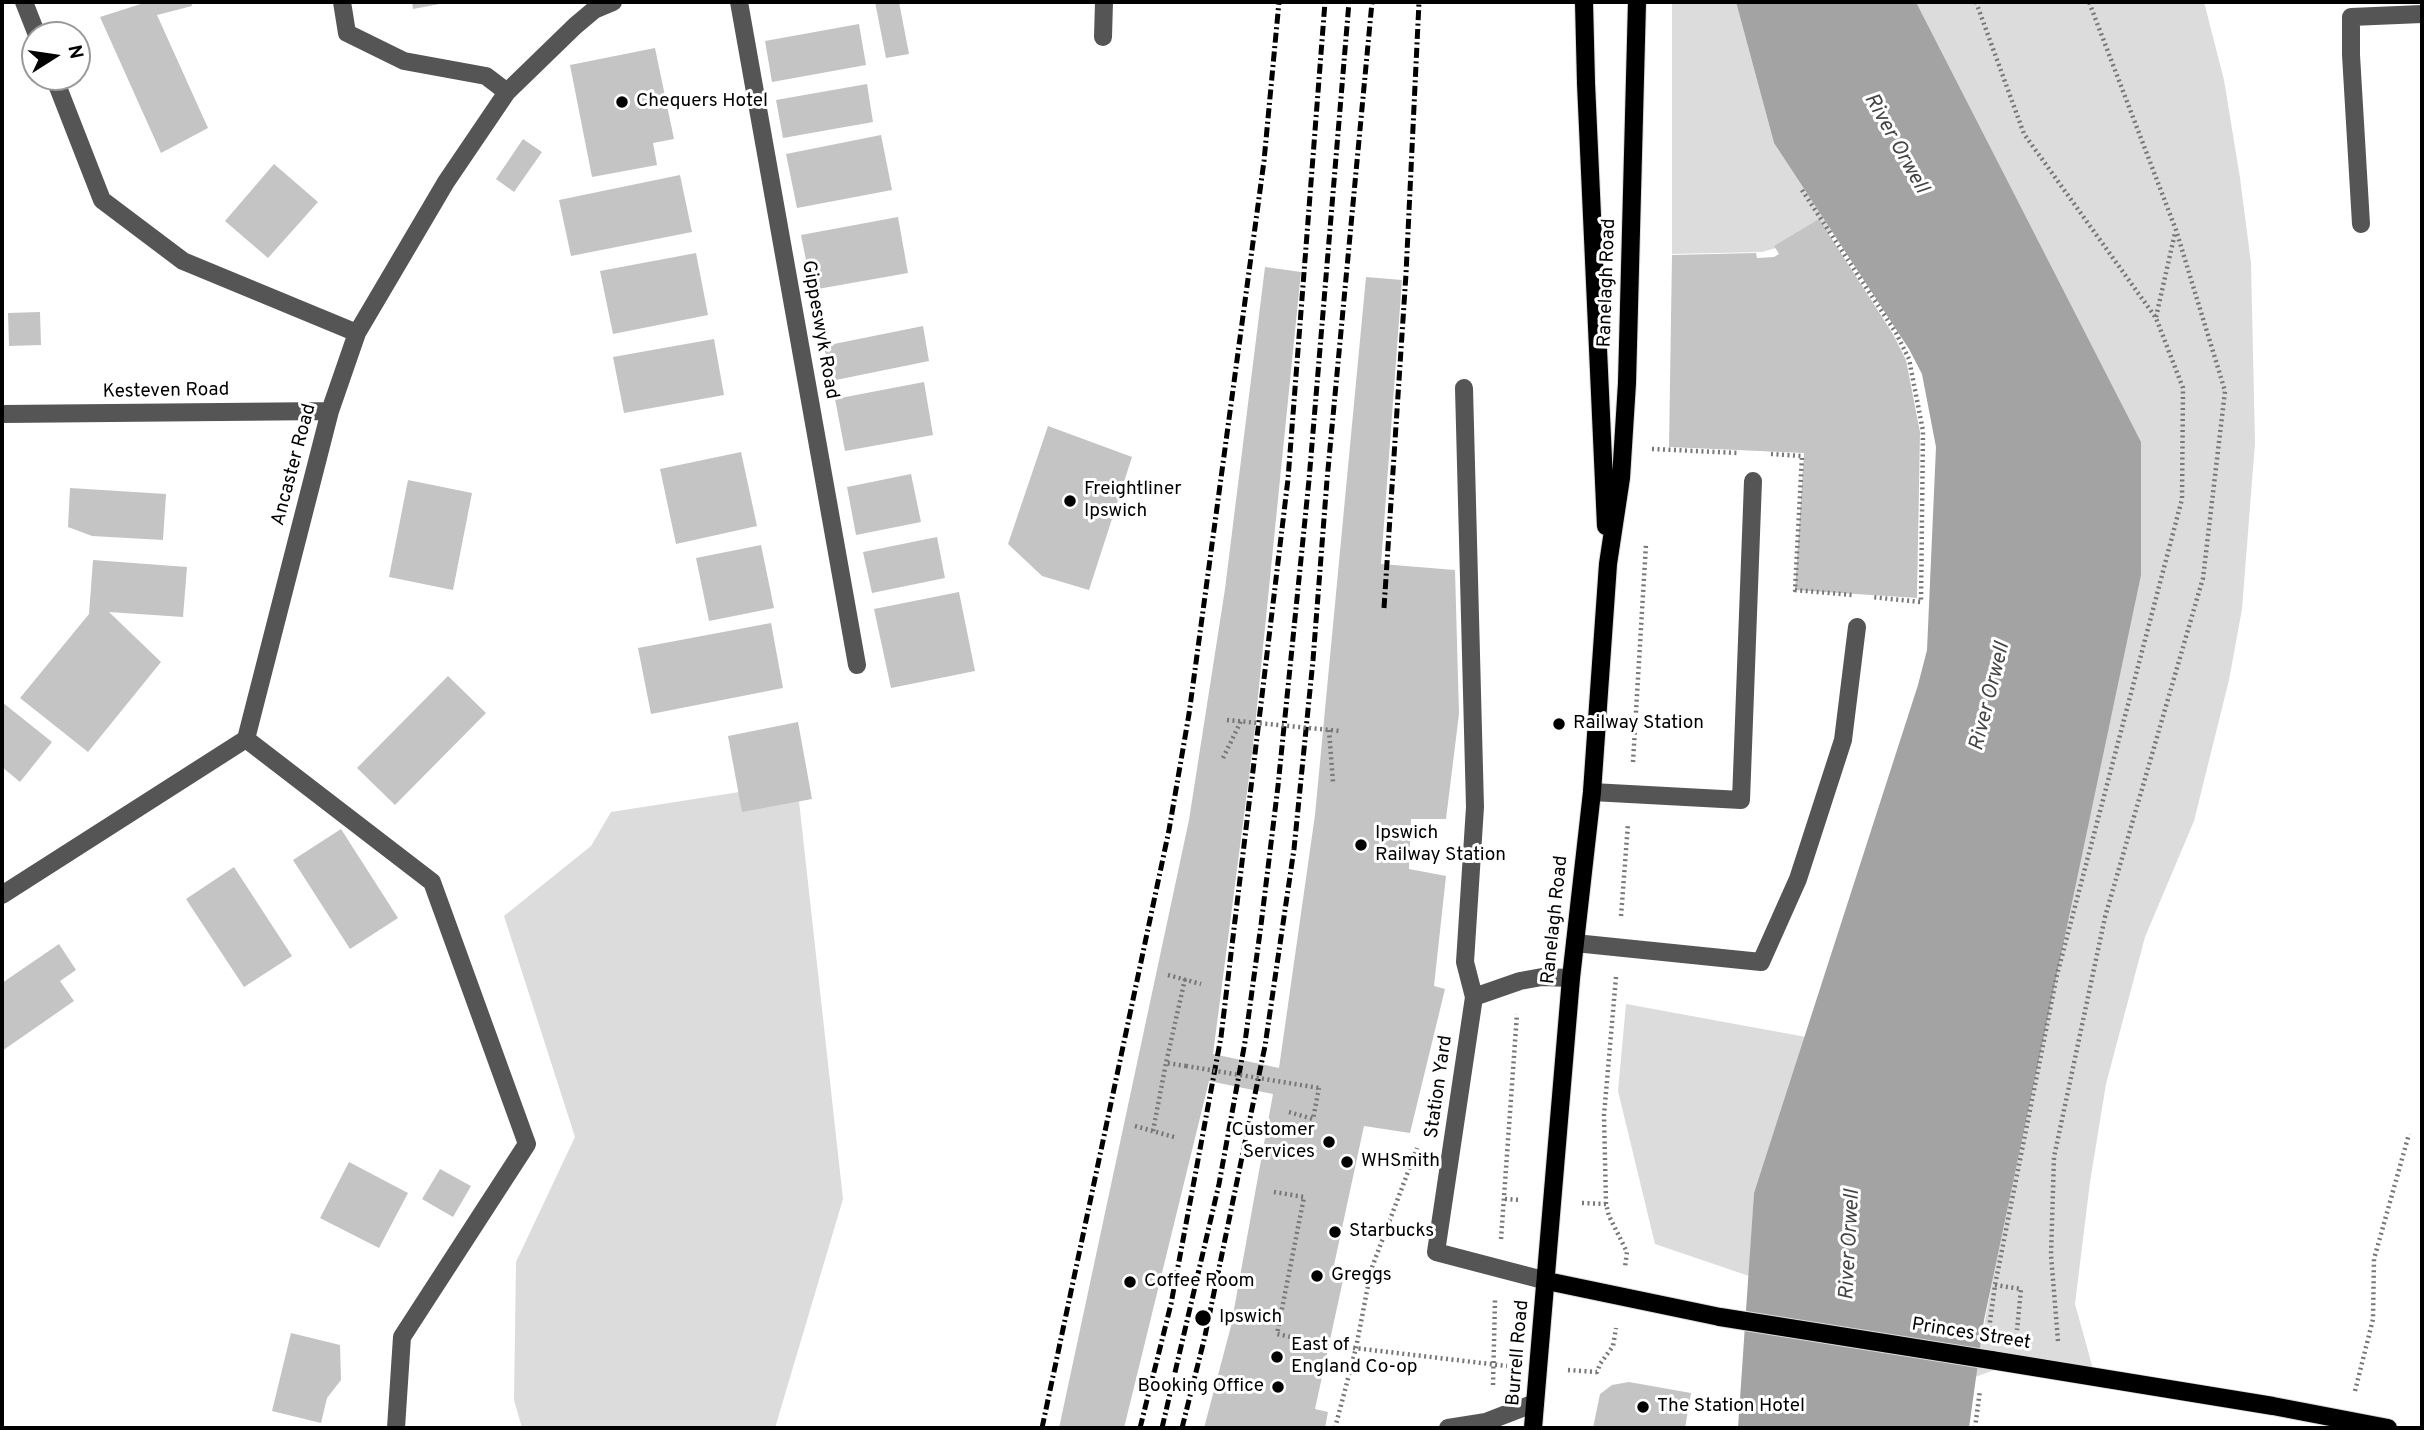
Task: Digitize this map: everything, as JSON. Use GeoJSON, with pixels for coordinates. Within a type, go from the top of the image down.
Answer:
{"type":"FeatureCollection","features":[{"type":"Feature","properties":{"kind":"main road","name":"Ranelagh Road"},"geometry":{"type":"LineString","coordinates":[[1584,2],[1608,564]]}},
{"type":"Feature","properties":{"kind":"main road","name":"Ranelagh Road"},"geometry":{"type":"LineString","coordinates":[[1547,1281],[1555,1149],[1592,792],[1608,564],[1621,478],[1627,383],[1637,2]]}},
{"type":"Feature","properties":{"kind":"main road","name":"Princes Street"},"geometry":{"type":"LineString","coordinates":[[1547,1281],[1720,1317],[2054,1369],[2388,1428]]}},
{"type":"Feature","properties":{"kind":"main road","name":"Burrell Road"},"geometry":{"type":"LineString","coordinates":[[1533,1428],[1547,1281]]}},
{"type":"Feature","properties":{"kind":"street"},"geometry":{"type":"LineString","coordinates":[[24,2],[31,21]]}},
{"type":"Feature","properties":{"kind":"street"},"geometry":{"type":"LineString","coordinates":[[341,2],[347,33],[404,61],[486,76],[508,92]]}},
{"type":"Feature","properties":{"kind":"street","name":"Ancaster Road"},"geometry":{"type":"LineString","coordinates":[[246,740],[330,411],[356,333],[446,182],[508,92],[575,26],[594,10],[613,2]]}},
{"type":"Feature","properties":{"kind":"street","name":"Gippeswyk Road"},"geometry":{"type":"LineString","coordinates":[[739,2],[858,665]]}},
{"type":"Feature","properties":{"kind":"street"},"geometry":{"type":"LineString","coordinates":[[1103,37],[1104,2]]}},
{"type":"Feature","properties":{"kind":"street"},"geometry":{"type":"LineString","coordinates":[[2361,224],[2349,9],[2422,14]]}},
{"type":"Feature","properties":{"kind":"street"},"geometry":{"type":"LineString","coordinates":[[59,91],[102,200],[183,261],[356,333]]}},
{"type":"Feature","properties":{"kind":"street"},"geometry":{"type":"LineString","coordinates":[[1464,388],[1475,807],[1465,962],[1474,997],[1520,981],[1542,977],[1571,978]]}},
{"type":"Feature","properties":{"kind":"street","name":"Kesteven Road"},"geometry":{"type":"LineString","coordinates":[[2,414],[330,411]]}},
{"type":"Feature","properties":{"kind":"street"},"geometry":{"type":"LineString","coordinates":[[1592,792],[1741,800],[1753,481]]}},
{"type":"Feature","properties":{"kind":"street"},"geometry":{"type":"LineString","coordinates":[[1575,943],[1762,962],[1798,879],[1843,740],[1857,627]]}},
{"type":"Feature","properties":{"kind":"street"},"geometry":{"type":"LineString","coordinates":[[2,895],[246,740],[432,882],[527,1144],[402,1337],[396,1428]]}},
{"type":"Feature","properties":{"kind":"street","name":"Station Yard"},"geometry":{"type":"LineString","coordinates":[[1474,997],[1436,1252],[1547,1281]]}},
{"type":"Feature","properties":{"kind":"street"},"geometry":{"type":"LineString","coordinates":[[1451,1428],[1486,1422],[1535,1403]]}},
{"type":"Feature","properties":{"kind":"path"},"geometry":{"type":"LineString","coordinates":[[1976,2],[2024,134],[2156,318],[2183,388],[2182,499],[2057,975],[1997,1272],[1995,1285],[2021,1289],[2017,1330]]}},
{"type":"Feature","properties":{"kind":"path"},"geometry":{"type":"LineString","coordinates":[[2054,1369],[2058,1338],[2051,1255],[2054,1157],[2105,917],[2203,578],[2225,391],[2176,230],[2089,2]]}},
{"type":"Feature","properties":{"kind":"path"},"geometry":{"type":"LineString","coordinates":[[1760,454],[1802,456],[1795,590],[1921,602],[1923,432],[1909,359],[1896,333],[1802,190]]}},
{"type":"Feature","properties":{"kind":"path"},"geometry":{"type":"LineString","coordinates":[[2156,318],[2176,230]]}},
{"type":"Feature","properties":{"kind":"path"},"geometry":{"type":"LineString","coordinates":[[1651,449],[1747,453]]}},
{"type":"Feature","properties":{"kind":"path"},"geometry":{"type":"LineString","coordinates":[[1227,719],[1340,731]]}},
{"type":"Feature","properties":{"kind":"path"},"geometry":{"type":"LineString","coordinates":[[1223,758],[1241,721]]}},
{"type":"Feature","properties":{"kind":"path"},"geometry":{"type":"LineString","coordinates":[[1329,730],[1334,782]]}},
{"type":"Feature","properties":{"kind":"path"},"geometry":{"type":"LineString","coordinates":[[1618,947],[1604,1115],[1606,1204],[1609,1216],[1628,1252]]}},
{"type":"Feature","properties":{"kind":"path"},"geometry":{"type":"LineString","coordinates":[[1168,975],[1201,984]]}},
{"type":"Feature","properties":{"kind":"path"},"geometry":{"type":"LineString","coordinates":[[1153,1131],[1185,979]]}},
{"type":"Feature","properties":{"kind":"path"},"geometry":{"type":"LineString","coordinates":[[1505,1199],[1520,981]]}},
{"type":"Feature","properties":{"kind":"path"},"geometry":{"type":"LineString","coordinates":[[1167,1063],[1320,1088],[1313,1119],[1289,1112]]}},
{"type":"Feature","properties":{"kind":"path"},"geometry":{"type":"LineString","coordinates":[[1135,1126],[1174,1137]]}},
{"type":"Feature","properties":{"kind":"path"},"geometry":{"type":"LineString","coordinates":[[2350,1420],[2356,1383],[2373,1319],[2374,1259],[2409,1134]]}},
{"type":"Feature","properties":{"kind":"path"},"geometry":{"type":"LineString","coordinates":[[1335,1428],[1356,1348],[1371,1270],[1420,1140]]}},
{"type":"Feature","properties":{"kind":"path"},"geometry":{"type":"LineString","coordinates":[[1274,1192],[1304,1197],[1277,1334],[1329,1345],[1494,1365]]}},
{"type":"Feature","properties":{"kind":"path"},"geometry":{"type":"LineString","coordinates":[[1597,1372],[1614,1346]]}},
{"type":"Feature","properties":{"kind":"shaded area"},"geometry":{"type":"Polygon","coordinates":[[[1672,2],[1736,2],[1774,143],[1832,232],[1762,252],[1672,254],[1672,2]]]}},
{"type":"Feature","properties":{"kind":"shaded area"},"geometry":{"type":"Polygon","coordinates":[[[1916,2],[2204,2],[2224,80],[2240,178],[2251,263],[2255,443],[2242,609],[2229,680],[2194,821],[2145,937],[2106,1084],[2090,1182],[2075,1304],[2095,1376],[2014,1363],[1975,1377],[2141,443],[1916,2]]]}},
{"type":"Feature","properties":{"kind":"shaded area"},"geometry":{"type":"Polygon","coordinates":[[[797,783],[843,1199],[775,1428],[522,1428],[514,1400],[516,1262],[575,1137],[504,916],[591,846],[611,812],[797,783]]]}},
{"type":"Feature","properties":{"kind":"shaded area"},"geometry":{"type":"Polygon","coordinates":[[[1626,1004],[1806,1037],[1754,1193],[1749,1276],[1655,1244],[1618,1091],[1626,1004]]]}},
{"type":"Feature","properties":{"kind":"water","name":"River Orwell"},"geometry":{"type":"Polygon","coordinates":[[[1736,2],[1916,2],[2141,442],[2141,575],[1984,1320],[1969,1428],[1738,1428],[1754,1193],[1927,650],[1936,447],[1922,374],[1909,349],[1774,143],[1736,2]]]}},
{"type":"Feature","properties":{"kind":"building"},"geometry":{"type":"Polygon","coordinates":[[[147,2],[191,2],[192,6],[157,15],[208,128],[161,153],[100,17],[147,2]]]}},
{"type":"Feature","properties":{"kind":"building"},"geometry":{"type":"Polygon","coordinates":[[[412,2],[445,2],[445,3],[413,9],[412,2]]]}},
{"type":"Feature","properties":{"kind":"building"},"geometry":{"type":"Polygon","coordinates":[[[875,2],[899,2],[909,54],[886,58],[875,2]]]}},
{"type":"Feature","properties":{"kind":"building"},"geometry":{"type":"Polygon","coordinates":[[[859,24],[866,65],[772,82],[765,41],[859,24]]]}},
{"type":"Feature","properties":{"kind":"building","name":"Chequers Hotel"},"geometry":{"type":"Polygon","coordinates":[[[655,48],[674,139],[653,143],[657,165],[592,177],[570,65],[655,48]]]}},
{"type":"Feature","properties":{"kind":"building"},"geometry":{"type":"Polygon","coordinates":[[[867,84],[873,122],[783,138],[776,100],[867,84]]]}},
{"type":"Feature","properties":{"kind":"building"},"geometry":{"type":"Polygon","coordinates":[[[881,135],[892,190],[797,208],[786,154],[881,135]]]}},
{"type":"Feature","properties":{"kind":"building"},"geometry":{"type":"Polygon","coordinates":[[[523,139],[542,152],[514,192],[496,179],[523,139]]]}},
{"type":"Feature","properties":{"kind":"building"},"geometry":{"type":"Polygon","coordinates":[[[274,164],[318,202],[268,258],[225,221],[274,164]]]}},
{"type":"Feature","properties":{"kind":"building"},"geometry":{"type":"Polygon","coordinates":[[[680,175],[692,232],[571,256],[559,200],[680,175]]]}},
{"type":"Feature","properties":{"kind":"building"},"geometry":{"type":"Polygon","coordinates":[[[898,217],[908,273],[812,290],[801,235],[898,217]]]}},
{"type":"Feature","properties":{"kind":"building"},"geometry":{"type":"Polygon","coordinates":[[[1819,219],[1893,334],[1906,360],[1920,432],[1917,598],[1795,590],[1804,453],[1669,447],[1672,255],[1756,253],[1757,258],[1774,257],[1779,254],[1774,246],[1819,219]]]}},
{"type":"Feature","properties":{"kind":"building"},"geometry":{"type":"Polygon","coordinates":[[[696,253],[708,315],[613,334],[600,271],[696,253]]]}},
{"type":"Feature","properties":{"kind":"building","name":"Ipswich Railway Station"},"geometry":{"type":"Polygon","coordinates":[[[1265,267],[1301,272],[1253,746],[1213,1054],[1279,1068],[1315,815],[1366,277],[1402,280],[1381,564],[1455,570],[1459,714],[1446,819],[1411,819],[1409,869],[1446,876],[1434,986],[1445,989],[1410,1133],[1364,1126],[1331,1279],[1343,1280],[1315,1409],[1328,1412],[1325,1428],[1204,1428],[1231,1326],[1273,1094],[1209,1081],[1124,1428],[1059,1428],[1189,820],[1225,589],[1265,267]]]}},
{"type":"Feature","properties":{"kind":"building"},"geometry":{"type":"Polygon","coordinates":[[[40,312],[41,345],[9,346],[8,313],[40,312]]]}},
{"type":"Feature","properties":{"kind":"building"},"geometry":{"type":"Polygon","coordinates":[[[923,326],[929,361],[831,381],[824,346],[923,326]]]}},
{"type":"Feature","properties":{"kind":"building"},"geometry":{"type":"Polygon","coordinates":[[[714,339],[724,395],[624,413],[613,357],[714,339]]]}},
{"type":"Feature","properties":{"kind":"building"},"geometry":{"type":"Polygon","coordinates":[[[924,382],[933,435],[845,451],[835,399],[924,382]]]}},
{"type":"Feature","properties":{"kind":"building","name":"Freightliner Ipswich"},"geometry":{"type":"Polygon","coordinates":[[[1048,426],[1132,457],[1089,590],[1042,576],[1008,544],[1048,426]]]}},
{"type":"Feature","properties":{"kind":"building"},"geometry":{"type":"Polygon","coordinates":[[[741,452],[757,526],[676,544],[660,469],[741,452]]]}},
{"type":"Feature","properties":{"kind":"building"},"geometry":{"type":"Polygon","coordinates":[[[911,474],[921,522],[856,535],[847,487],[911,474]]]}},
{"type":"Feature","properties":{"kind":"building"},"geometry":{"type":"Polygon","coordinates":[[[408,480],[472,493],[453,590],[389,577],[408,480]]]}},
{"type":"Feature","properties":{"kind":"building"},"geometry":{"type":"Polygon","coordinates":[[[70,488],[166,494],[163,540],[92,536],[68,527],[70,488]]]}},
{"type":"Feature","properties":{"kind":"building"},"geometry":{"type":"Polygon","coordinates":[[[937,537],[945,578],[872,593],[863,552],[937,537]]]}},
{"type":"Feature","properties":{"kind":"building"},"geometry":{"type":"Polygon","coordinates":[[[761,545],[774,608],[709,621],[696,558],[761,545]]]}},
{"type":"Feature","properties":{"kind":"building"},"geometry":{"type":"Polygon","coordinates":[[[93,560],[187,567],[183,617],[109,612],[161,662],[88,752],[20,698],[89,614],[93,560]]]}},
{"type":"Feature","properties":{"kind":"building"},"geometry":{"type":"Polygon","coordinates":[[[959,592],[975,671],[891,688],[874,609],[959,592]]]}},
{"type":"Feature","properties":{"kind":"building"},"geometry":{"type":"Polygon","coordinates":[[[771,623],[783,688],[651,714],[638,648],[771,623]]]}},
{"type":"Feature","properties":{"kind":"building"},"geometry":{"type":"Polygon","coordinates":[[[448,676],[486,713],[395,805],[357,768],[448,676]]]}},
{"type":"Feature","properties":{"kind":"building"},"geometry":{"type":"Polygon","coordinates":[[[2,702],[52,742],[20,782],[2,767],[2,702]]]}},
{"type":"Feature","properties":{"kind":"building"},"geometry":{"type":"Polygon","coordinates":[[[798,722],[812,799],[742,812],[728,736],[798,722]]]}},
{"type":"Feature","properties":{"kind":"building"},"geometry":{"type":"Polygon","coordinates":[[[341,829],[398,918],[350,949],[293,860],[341,829]]]}},
{"type":"Feature","properties":{"kind":"building"},"geometry":{"type":"Polygon","coordinates":[[[234,867],[292,956],[244,987],[186,899],[234,867]]]}},
{"type":"Feature","properties":{"kind":"building"},"geometry":{"type":"Polygon","coordinates":[[[59,944],[76,970],[60,981],[74,1001],[2,1051],[2,983],[59,944]]]}},
{"type":"Feature","properties":{"kind":"building"},"geometry":{"type":"Polygon","coordinates":[[[349,1162],[408,1193],[379,1248],[320,1218],[349,1162]]]}},
{"type":"Feature","properties":{"kind":"building"},"geometry":{"type":"Polygon","coordinates":[[[440,1169],[471,1186],[453,1217],[422,1199],[440,1169]]]}},
{"type":"Feature","properties":{"kind":"building"},"geometry":{"type":"Polygon","coordinates":[[[291,1333],[340,1345],[341,1380],[327,1398],[321,1423],[272,1411],[291,1333]]]}},
{"type":"Feature","properties":{"kind":"building","name":"The Station Hotel"},"geometry":{"type":"Polygon","coordinates":[[[1629,1382],[1691,1393],[1685,1428],[1593,1428],[1600,1394],[1612,1385],[1629,1382]]]}},
{"type":"Feature","properties":{"kind":"railway"},"geometry":{"type":"LineString","coordinates":[[1042,1428],[1169,830],[1189,714],[1264,161],[1279,2]]}},
{"type":"Feature","properties":{"kind":"railway"},"geometry":{"type":"LineString","coordinates":[[1140,1428],[1171,1304],[1221,1037],[1288,479],[1325,2]]}},
{"type":"Feature","properties":{"kind":"railway"},"geometry":{"type":"LineString","coordinates":[[1162,1428],[1219,1184],[1245,1042],[1261,925],[1309,480],[1349,2]]}},
{"type":"Feature","properties":{"kind":"railway"},"geometry":{"type":"LineString","coordinates":[[1182,1428],[1205,1336],[1265,1046],[1294,849],[1372,2]]}},
{"type":"Feature","properties":{"kind":"railway"},"geometry":{"type":"LineString","coordinates":[[1384,608],[1406,274],[1419,2]]}},
{"type":"Feature","properties":{"kind":"place","name":"Chequers Hotel"},"geometry":{"type":"Point","coordinates":[622,102]}},
{"type":"Feature","properties":{"kind":"place","name":"Freightliner Ipswich"},"geometry":{"type":"Point","coordinates":[1070,501]}},
{"type":"Feature","properties":{"kind":"place","name":"Railway Station"},"geometry":{"type":"Point","coordinates":[1559,724]}},
{"type":"Feature","properties":{"kind":"place","name":"Ipswich Railway Station"},"geometry":{"type":"Point","coordinates":[1361,845]}},
{"type":"Feature","properties":{"kind":"place","name":"Customer Services"},"geometry":{"type":"Point","coordinates":[1329,1142]}},
{"type":"Feature","properties":{"kind":"place","name":"WHSmith"},"geometry":{"type":"Point","coordinates":[1347,1162]}},
{"type":"Feature","properties":{"kind":"place","name":"Starbucks"},"geometry":{"type":"Point","coordinates":[1335,1232]}},
{"type":"Feature","properties":{"kind":"place","name":"Greggs"},"geometry":{"type":"Point","coordinates":[1317,1276]}},
{"type":"Feature","properties":{"kind":"place","name":"Coffee Room"},"geometry":{"type":"Point","coordinates":[1130,1282]}},
{"type":"Feature","properties":{"kind":"place","name":"Ipswich"},"geometry":{"type":"Point","coordinates":[1203,1318]}},
{"type":"Feature","properties":{"kind":"place","name":"East of England Co-op"},"geometry":{"type":"Point","coordinates":[1277,1357]}},
{"type":"Feature","properties":{"kind":"place","name":"Booking Office"},"geometry":{"type":"Point","coordinates":[1278,1387]}},
{"type":"Feature","properties":{"kind":"place","name":"The Station Hotel"},"geometry":{"type":"Point","coordinates":[1643,1407]}}]}
